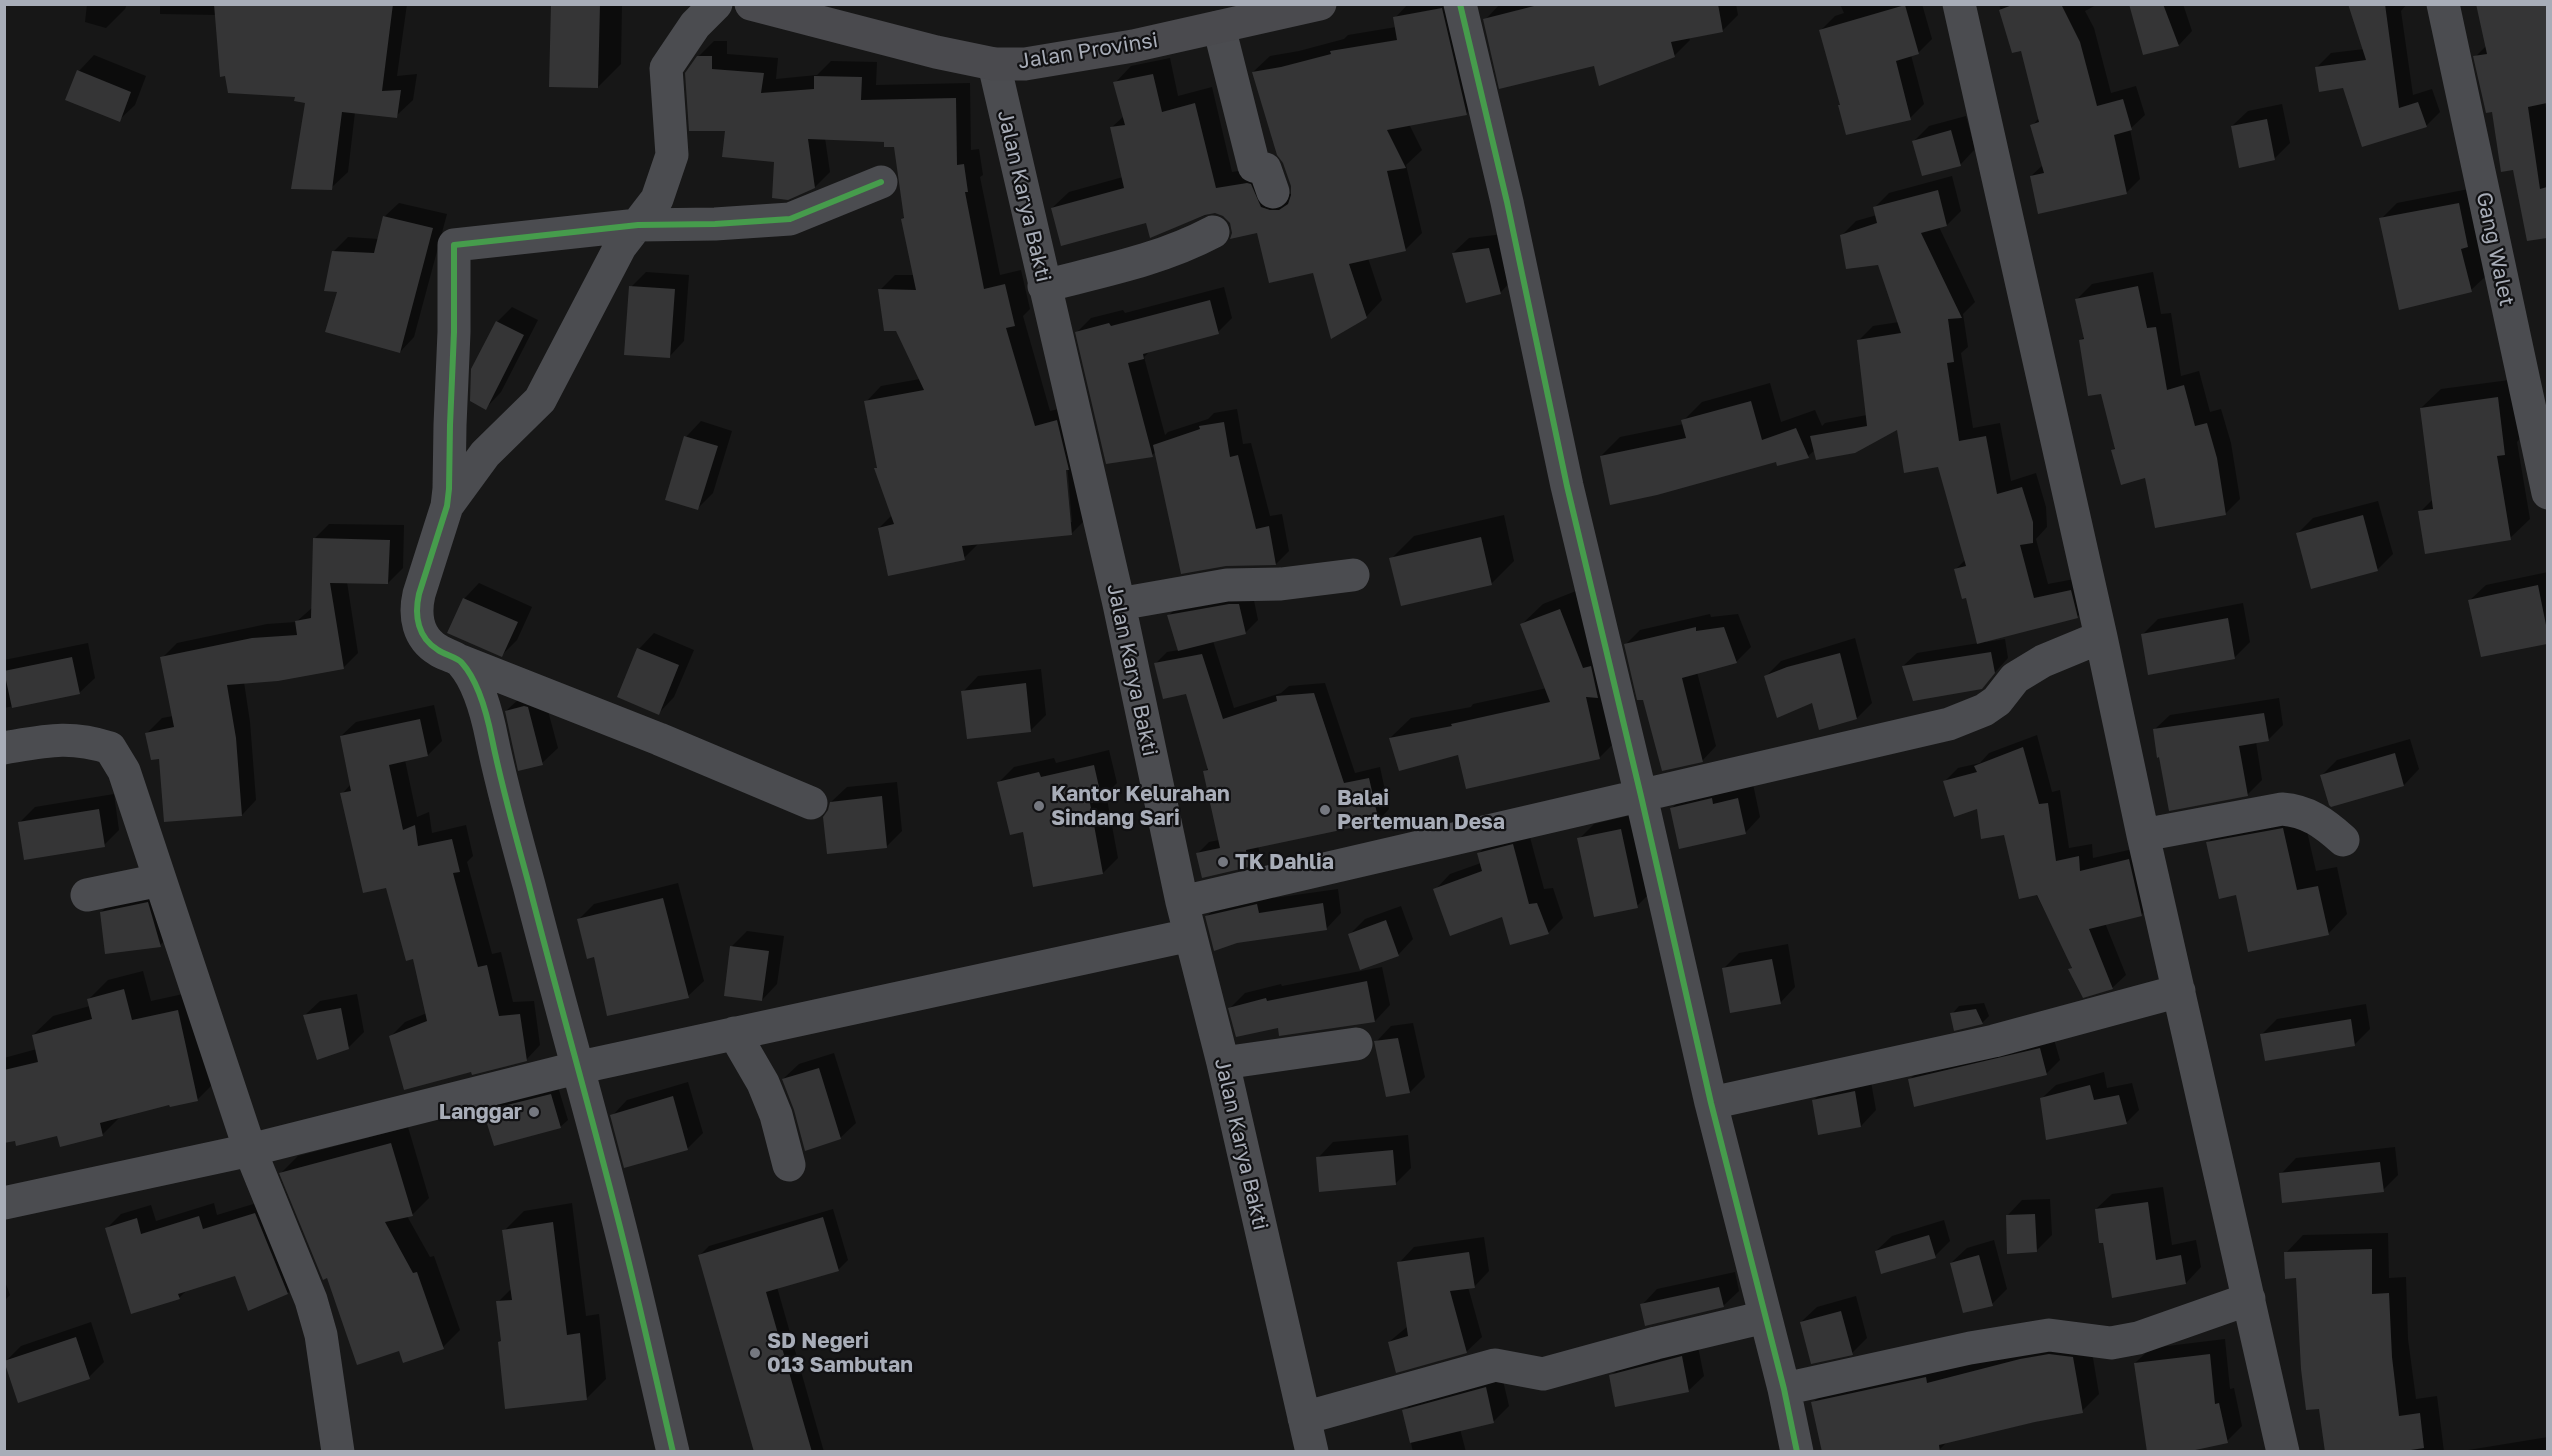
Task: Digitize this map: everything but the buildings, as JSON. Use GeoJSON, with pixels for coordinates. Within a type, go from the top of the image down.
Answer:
{"type":"FeatureCollection","features":[{"type":"Feature","properties":{"kind":"main road","name":"Jalan Provinsi"},"geometry":{"type":"LineString","coordinates":[[751,4],[936,52],[994,64],[1025,64],[1133,46],[1320,4]]}},
{"type":"Feature","properties":{"kind":"street"},"geometry":{"type":"LineString","coordinates":[[447,506],[485,454],[540,400],[620,248],[657,199],[672,155],[666,68],[695,25],[716,4]]}},
{"type":"Feature","properties":{"kind":"street"},"geometry":{"type":"LineString","coordinates":[[1460,4],[1507,202],[1567,486],[1711,1103],[1784,1389],[1797,1452]]}},
{"type":"Feature","properties":{"kind":"street"},"geometry":{"type":"LineString","coordinates":[[1959,4],[2143,835],[2283,1452]]}},
{"type":"Feature","properties":{"kind":"street","name":"Gang Walet"},"geometry":{"type":"LineString","coordinates":[[2443,4],[2547,493]]}},
{"type":"Feature","properties":{"kind":"street"},"geometry":{"type":"LineString","coordinates":[[1220,27],[1254,166],[1265,169],[1273,192]]}},
{"type":"Feature","properties":{"kind":"street","name":"Jalan Karya Bakti"},"geometry":{"type":"LineString","coordinates":[[994,64],[1119,604],[1182,902],[1223,1063],[1312,1452]]}},
{"type":"Feature","properties":{"kind":"street"},"geometry":{"type":"LineString","coordinates":[[811,803],[659,739],[461,662],[437,650],[422,634],[417,614],[419,594],[447,506],[449,489],[454,245],[638,225],[715,224],[790,219],[881,182]]}},
{"type":"Feature","properties":{"kind":"street"},"geometry":{"type":"LineString","coordinates":[[1044,286],[1152,259],[1214,232]]}},
{"type":"Feature","properties":{"kind":"street"},"geometry":{"type":"LineString","coordinates":[[1119,604],[1227,585],[1281,584],[1353,575]]}},
{"type":"Feature","properties":{"kind":"street"},"geometry":{"type":"LineString","coordinates":[[1182,902],[1949,724],[1984,710],[1996,700],[2014,678],[2043,662],[2101,637]]}},
{"type":"Feature","properties":{"kind":"street"},"geometry":{"type":"LineString","coordinates":[[461,662],[472,680],[488,720],[508,807],[625,1247],[673,1452]]}},
{"type":"Feature","properties":{"kind":"street"},"geometry":{"type":"LineString","coordinates":[[4,748],[56,739],[87,741],[110,748],[124,771],[250,1150],[311,1300],[321,1335],[338,1452]]}},
{"type":"Feature","properties":{"kind":"street"},"geometry":{"type":"LineString","coordinates":[[2143,835],[2282,809],[2298,810],[2320,821],[2343,840]]}},
{"type":"Feature","properties":{"kind":"street"},"geometry":{"type":"LineString","coordinates":[[87,895],[160,880]]}},
{"type":"Feature","properties":{"kind":"street"},"geometry":{"type":"LineString","coordinates":[[4,1203],[250,1150],[576,1068],[1190,935]]}},
{"type":"Feature","properties":{"kind":"street"},"geometry":{"type":"LineString","coordinates":[[1711,1103],[1994,1041],[2179,991]]}},
{"type":"Feature","properties":{"kind":"street"},"geometry":{"type":"LineString","coordinates":[[734,1034],[763,1083],[776,1115],[789,1165]]}},
{"type":"Feature","properties":{"kind":"street"},"geometry":{"type":"LineString","coordinates":[[1223,1063],[1356,1044]]}},
{"type":"Feature","properties":{"kind":"street"},"geometry":{"type":"LineString","coordinates":[[1784,1389],[1970,1348],[2049,1335],[2091,1342],[2111,1343],[2129,1340],[2249,1299]]}},
{"type":"Feature","properties":{"kind":"street"},"geometry":{"type":"LineString","coordinates":[[1304,1418],[1495,1365],[1543,1374],[1656,1343],[1765,1317]]}},
{"type":"Feature","properties":{"kind":"cycle path"},"geometry":{"type":"LineString","coordinates":[[1460,4],[1507,202],[1567,486],[1711,1103],[1784,1389],[1797,1452]]}},
{"type":"Feature","properties":{"kind":"cycle path"},"geometry":{"type":"LineString","coordinates":[[673,1452],[614,1202],[509,812],[485,709],[468,671],[460,661],[431,645],[419,626],[417,610],[419,594],[447,506],[449,489],[454,245],[638,225],[715,224],[790,219],[881,182]]}},
{"type":"Feature","properties":{"kind":"place","name":"Kantor Kelurahan Sindang Sari"},"geometry":{"type":"Point","coordinates":[1039,806]}},
{"type":"Feature","properties":{"kind":"place","name":"Balai Pertemuan Desa"},"geometry":{"type":"Point","coordinates":[1325,810]}},
{"type":"Feature","properties":{"kind":"place","name":"TK Dahlia"},"geometry":{"type":"Point","coordinates":[1223,862]}},
{"type":"Feature","properties":{"kind":"place","name":"Langgar"},"geometry":{"type":"Point","coordinates":[534,1112]}},
{"type":"Feature","properties":{"kind":"place","name":"SD Negeri 013 Sambutan"},"geometry":{"type":"Point","coordinates":[755,1353]}}]}
